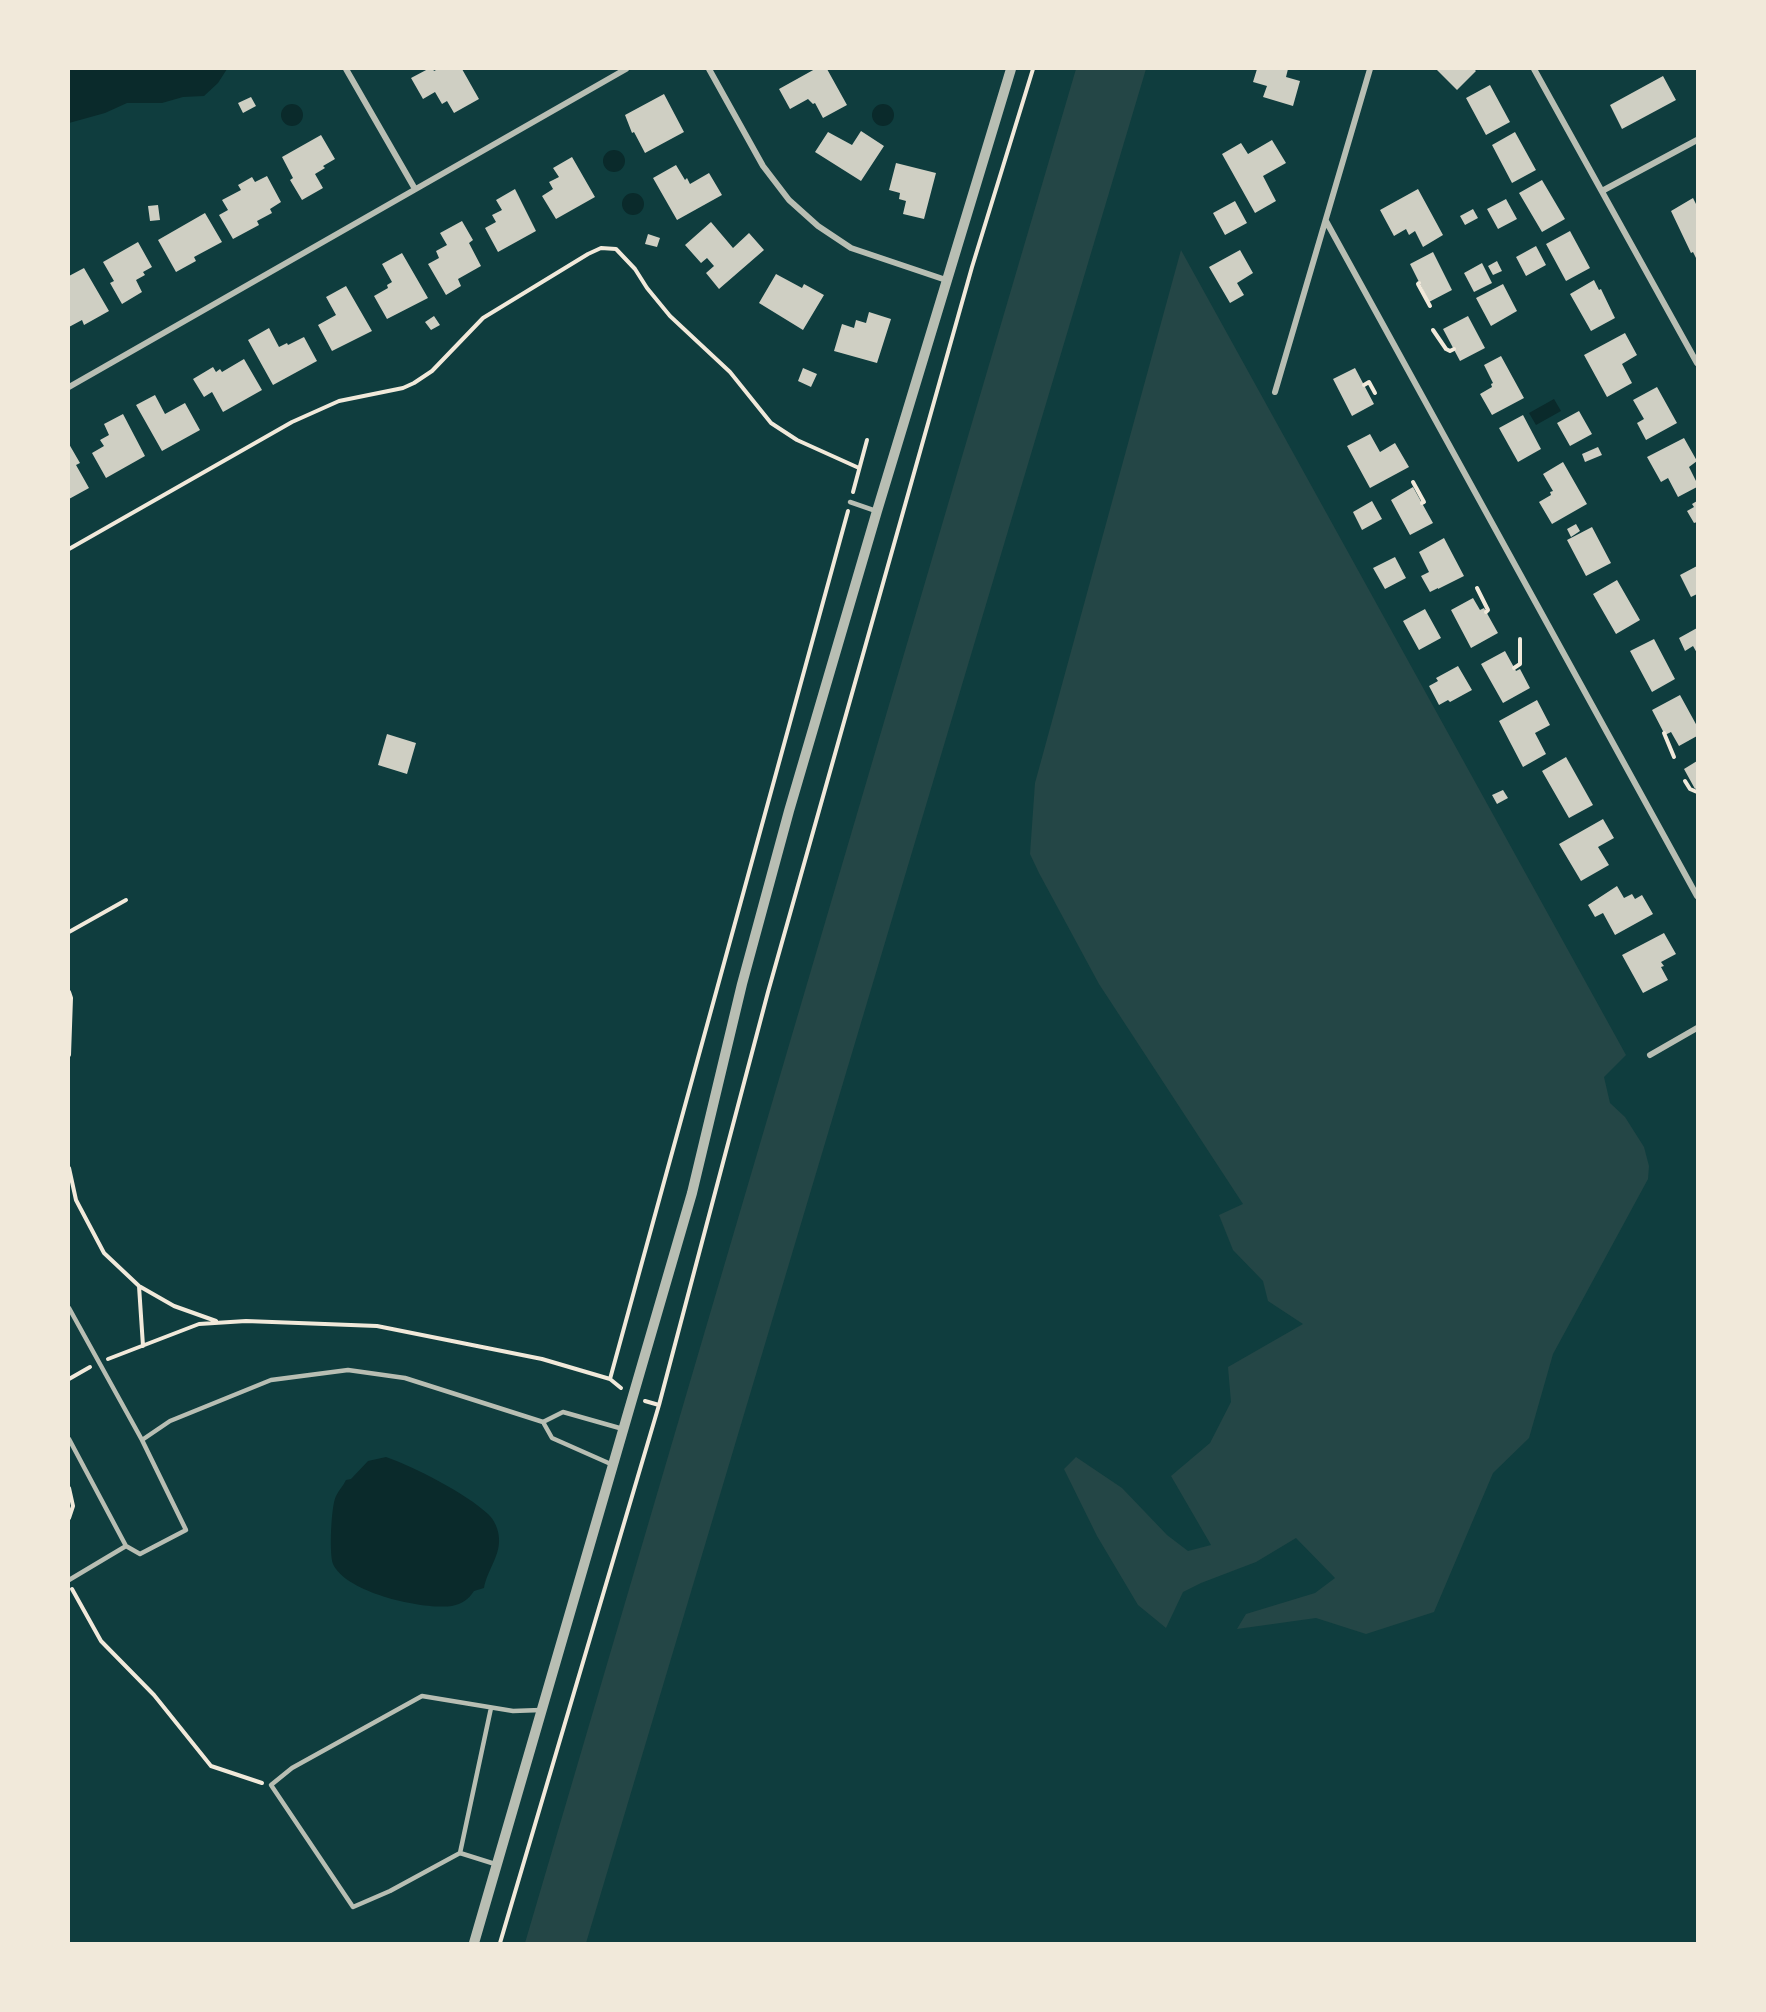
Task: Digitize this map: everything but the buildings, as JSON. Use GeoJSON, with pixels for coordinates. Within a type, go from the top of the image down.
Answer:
{"type":"FeatureCollection","features":[{"type":"Feature","properties":{"kind":"street"},"geometry":{"type":"LineString","coordinates":[[346,69],[415,189]]}},
{"type":"Feature","properties":{"kind":"street"},"geometry":{"type":"LineString","coordinates":[[69,387],[626,69]]}},
{"type":"Feature","properties":{"kind":"street"},"geometry":{"type":"LineString","coordinates":[[709,69],[763,166],[789,200],[818,226],[851,248],[946,280]]}},
{"type":"Feature","properties":{"kind":"street"},"geometry":{"type":"LineString","coordinates":[[474,1943],[692,1193],[765,897],[877,511],[1011,69]]}},
{"type":"Feature","properties":{"kind":"street"},"geometry":{"type":"LineString","coordinates":[[1275,392],[1370,69]]}},
{"type":"Feature","properties":{"kind":"street"},"geometry":{"type":"LineString","coordinates":[[1534,69],[1697,363]]}},
{"type":"Feature","properties":{"kind":"street"},"geometry":{"type":"LineString","coordinates":[[1602,191],[1697,140]]}},
{"type":"Feature","properties":{"kind":"street"},"geometry":{"type":"LineString","coordinates":[[1326,221],[1697,896]]}},
{"type":"Feature","properties":{"kind":"street"},"geometry":{"type":"LineString","coordinates":[[1650,1055],[1697,1028]]}},
{"type":"Feature","properties":{"kind":"lane"},"geometry":{"type":"LineString","coordinates":[[850,502],[877,511]]}},
{"type":"Feature","properties":{"kind":"lane"},"geometry":{"type":"LineString","coordinates":[[69,1308],[142,1440],[186,1530],[140,1554],[126,1546],[69,1439]]}},
{"type":"Feature","properties":{"kind":"lane"},"geometry":{"type":"LineString","coordinates":[[142,1440],[170,1421],[271,1380],[348,1370],[405,1378],[543,1422],[552,1438],[614,1466]]}},
{"type":"Feature","properties":{"kind":"lane"},"geometry":{"type":"LineString","coordinates":[[543,1422],[563,1412],[624,1430]]}},
{"type":"Feature","properties":{"kind":"lane"},"geometry":{"type":"LineString","coordinates":[[69,1581],[126,1546]]}},
{"type":"Feature","properties":{"kind":"lane"},"geometry":{"type":"LineString","coordinates":[[498,1864],[460,1853],[390,1891],[353,1907],[271,1785],[292,1768],[422,1696],[513,1711],[542,1710]]}},
{"type":"Feature","properties":{"kind":"lane"},"geometry":{"type":"LineString","coordinates":[[460,1853],[491,1708]]}},
{"type":"Feature","properties":{"kind":"path"},"geometry":{"type":"LineString","coordinates":[[500,1943],[659,1405],[774,969],[972,267],[1032,69]]}},
{"type":"Feature","properties":{"kind":"path"},"geometry":{"type":"LineString","coordinates":[[69,549],[292,422],[339,402],[403,388],[414,383],[432,371],[483,318],[569,265],[602,248],[616,249],[628,260],[670,316],[730,372],[771,423],[797,440],[859,468]]}},
{"type":"Feature","properties":{"kind":"path"},"geometry":{"type":"LineString","coordinates":[[1419,282],[1430,306]]}},
{"type":"Feature","properties":{"kind":"path"},"geometry":{"type":"LineString","coordinates":[[1433,330],[1446,349],[1450,351],[1454,349]]}},
{"type":"Feature","properties":{"kind":"path"},"geometry":{"type":"LineString","coordinates":[[1364,384],[1369,382],[1375,393]]}},
{"type":"Feature","properties":{"kind":"path"},"geometry":{"type":"LineString","coordinates":[[610,1379],[867,440]]}},
{"type":"Feature","properties":{"kind":"path"},"geometry":{"type":"LineString","coordinates":[[1413,482],[1424,502],[1422,503]]}},
{"type":"Feature","properties":{"kind":"path"},"geometry":{"type":"LineString","coordinates":[[1477,588],[1488,610],[1486,612]]}},
{"type":"Feature","properties":{"kind":"path"},"geometry":{"type":"LineString","coordinates":[[1514,668],[1520,664],[1520,639]]}},
{"type":"Feature","properties":{"kind":"path"},"geometry":{"type":"LineString","coordinates":[[1664,733],[1674,757]]}},
{"type":"Feature","properties":{"kind":"path"},"geometry":{"type":"LineString","coordinates":[[1685,781],[1690,789],[1697,792]]}},
{"type":"Feature","properties":{"kind":"path"},"geometry":{"type":"LineString","coordinates":[[69,932],[126,900]]}},
{"type":"Feature","properties":{"kind":"path"},"geometry":{"type":"LineString","coordinates":[[69,992],[71,998],[69,1055]]}},
{"type":"Feature","properties":{"kind":"path"},"geometry":{"type":"LineString","coordinates":[[69,1168],[76,1200],[104,1253],[139,1286],[174,1306],[219,1322]]}},
{"type":"Feature","properties":{"kind":"path"},"geometry":{"type":"LineString","coordinates":[[139,1286],[142,1346]]}},
{"type":"Feature","properties":{"kind":"path"},"geometry":{"type":"LineString","coordinates":[[69,1379],[99,1362],[199,1323],[246,1321],[376,1326],[542,1359],[610,1379],[634,1398],[659,1405]]}},
{"type":"Feature","properties":{"kind":"path"},"geometry":{"type":"LineString","coordinates":[[69,1488],[73,1506],[69,1518]]}},
{"type":"Feature","properties":{"kind":"path"},"geometry":{"type":"LineString","coordinates":[[69,1581],[101,1641],[154,1695],[211,1766],[271,1785]]}},
{"type":"Feature","properties":{"kind":"shaded area"},"geometry":{"type":"Polygon","coordinates":[[[69,69],[227,69],[218,83],[204,96],[183,97],[162,103],[127,103],[105,113],[69,123],[69,69]]]}},
{"type":"Feature","properties":{"kind":"shaded area"},"geometry":{"type":"Polygon","coordinates":[[[1076,69],[1146,69],[586,1943],[525,1943],[1076,69]]]}},
{"type":"Feature","properties":{"kind":"shaded area"},"geometry":{"type":"Polygon","coordinates":[[[292,104],[300,107],[303,115],[300,123],[292,126],[284,123],[281,115],[284,107],[292,104]]]}},
{"type":"Feature","properties":{"kind":"shaded area"},"geometry":{"type":"Polygon","coordinates":[[[883,104],[891,107],[894,115],[891,123],[883,126],[875,123],[872,115],[875,107],[883,104]]]}},
{"type":"Feature","properties":{"kind":"shaded area"},"geometry":{"type":"Polygon","coordinates":[[[614,150],[622,153],[625,161],[622,169],[614,172],[606,169],[603,161],[606,153],[614,150]]]}},
{"type":"Feature","properties":{"kind":"shaded area"},"geometry":{"type":"Polygon","coordinates":[[[633,193],[641,196],[644,204],[641,212],[633,215],[625,212],[622,204],[625,196],[633,193]]]}},
{"type":"Feature","properties":{"kind":"shaded area"},"geometry":{"type":"Polygon","coordinates":[[[1181,250],[1626,1055],[1604,1077],[1610,1103],[1625,1117],[1644,1147],[1649,1166],[1648,1179],[1553,1354],[1529,1438],[1493,1473],[1434,1612],[1366,1634],[1316,1618],[1237,1629],[1246,1614],[1315,1593],[1335,1578],[1296,1538],[1256,1562],[1183,1592],[1166,1628],[1138,1605],[1097,1536],[1064,1469],[1076,1457],[1122,1488],[1167,1535],[1188,1551],[1211,1545],[1171,1476],[1210,1443],[1231,1402],[1228,1367],[1303,1324],[1268,1301],[1263,1281],[1233,1250],[1219,1215],[1243,1204],[1099,984],[1030,854],[1035,783],[1181,250]]]}},
{"type":"Feature","properties":{"kind":"shaded area"},"geometry":{"type":"Polygon","coordinates":[[[1554,399],[1561,411],[1536,425],[1529,413],[1554,399]]]}},
{"type":"Feature","properties":{"kind":"shaded area"},"geometry":{"type":"Polygon","coordinates":[[[386,1457],[454,1490],[479,1506],[494,1522],[499,1545],[484,1588],[474,1591],[462,1602],[439,1607],[386,1597],[353,1583],[333,1564],[331,1530],[336,1496],[346,1480],[351,1479],[368,1461],[386,1457]]]}}]}
